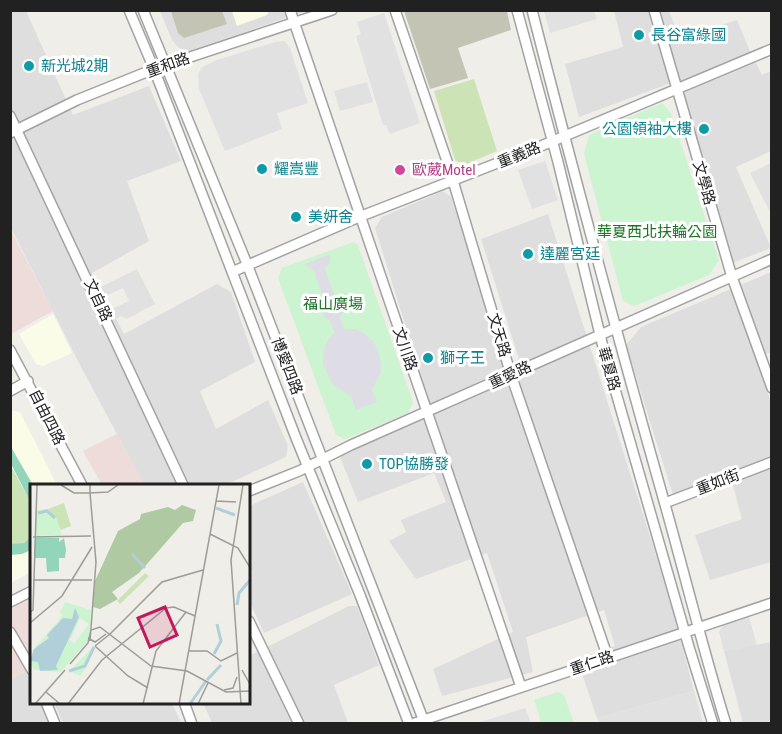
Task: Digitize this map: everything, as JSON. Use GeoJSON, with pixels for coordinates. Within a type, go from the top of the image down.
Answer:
{"type":"FeatureCollection","features":[{"type":"Feature","properties":{"kind":"street","name":"博愛四路"},"geometry":{"type":"LineString","coordinates":[[129,10],[154,69],[307,466],[411,723]]}},
{"type":"Feature","properties":{"kind":"street","name":"博愛四路"},"geometry":{"type":"LineString","coordinates":[[143,10],[247,264],[424,722]]}},
{"type":"Feature","properties":{"kind":"street","name":"文川路"},"geometry":{"type":"LineString","coordinates":[[290,10],[521,687]]}},
{"type":"Feature","properties":{"kind":"street","name":"重和路"},"geometry":{"type":"LineString","coordinates":[[14,131],[77,100],[154,69],[332,10]]}},
{"type":"Feature","properties":{"kind":"street","name":"文天路"},"geometry":{"type":"LineString","coordinates":[[395,10],[453,181],[511,375],[608,658]]}},
{"type":"Feature","properties":{"kind":"street","name":"華夏路"},"geometry":{"type":"LineString","coordinates":[[517,10],[552,141],[599,335],[713,723]]}},
{"type":"Feature","properties":{"kind":"street","name":"華夏路"},"geometry":{"type":"LineString","coordinates":[[532,10],[616,328],[726,723]]}},
{"type":"Feature","properties":{"kind":"street","name":"文學路"},"geometry":{"type":"LineString","coordinates":[[654,10],[732,277],[771,388]]}},
{"type":"Feature","properties":{"kind":"street","name":"重義路"},"geometry":{"type":"LineString","coordinates":[[232,272],[359,217],[552,141],[771,49]]}},
{"type":"Feature","properties":{"kind":"street","name":"文自路"},"geometry":{"type":"LineString","coordinates":[[10,116],[14,131],[183,484]]}},
{"type":"Feature","properties":{"kind":"street","name":"重愛路"},"geometry":{"type":"LineString","coordinates":[[250,490],[771,259]]}},
{"type":"Feature","properties":{"kind":"street","name":"自由四路"},"geometry":{"type":"LineString","coordinates":[[10,350],[81,484]]}},
{"type":"Feature","properties":{"kind":"street"},"geometry":{"type":"LineString","coordinates":[[10,391],[28,381]]}},
{"type":"Feature","properties":{"kind":"street","name":"重如街"},"geometry":{"type":"LineString","coordinates":[[665,503],[771,462]]}},
{"type":"Feature","properties":{"kind":"street"},"geometry":{"type":"LineString","coordinates":[[10,602],[30,592]]}},
{"type":"Feature","properties":{"kind":"street","name":"重仁路"},"geometry":{"type":"LineString","coordinates":[[411,723],[424,722],[771,603]]}},
{"type":"Feature","properties":{"kind":"street"},"geometry":{"type":"LineString","coordinates":[[250,623],[299,723]]}},
{"type":"Feature","properties":{"kind":"street"},"geometry":{"type":"LineString","coordinates":[[10,632],[30,667]]}},
{"type":"Feature","properties":{"kind":"street"},"geometry":{"type":"LineString","coordinates":[[47,704],[55,723]]}},
{"type":"Feature","properties":{"kind":"street"},"geometry":{"type":"LineString","coordinates":[[184,704],[192,723]]}},
{"type":"Feature","properties":{"kind":"shaded area"},"geometry":{"type":"Polygon","coordinates":[[[232,10],[269,11],[267,15],[237,26],[232,10]]]}},
{"type":"Feature","properties":{"kind":"shaded area"},"geometry":{"type":"Polygon","coordinates":[[[11,11],[26,11],[73,115],[149,86],[181,161],[127,181],[149,241],[92,273],[124,334],[217,284],[231,292],[255,362],[200,391],[216,429],[268,400],[288,446],[286,457],[227,484],[143,484],[11,228],[11,11]]]}},
{"type":"Feature","properties":{"kind":"shaded area"},"geometry":{"type":"Polygon","coordinates":[[[160,11],[307,11],[188,51],[179,48],[172,40],[160,11]]]}},
{"type":"Feature","properties":{"kind":"shaded area"},"geometry":{"type":"Polygon","coordinates":[[[171,11],[222,11],[227,24],[184,38],[178,33],[171,11]]]}},
{"type":"Feature","properties":{"kind":"shaded area"},"geometry":{"type":"Polygon","coordinates":[[[404,11],[507,11],[511,30],[458,48],[468,78],[430,89],[404,11]]]}},
{"type":"Feature","properties":{"kind":"shaded area"},"geometry":{"type":"Polygon","coordinates":[[[544,11],[594,11],[597,19],[550,33],[544,11]]]}},
{"type":"Feature","properties":{"kind":"shaded area"},"geometry":{"type":"Polygon","coordinates":[[[614,11],[669,11],[680,39],[737,20],[762,75],[771,71],[771,151],[736,167],[771,248],[732,263],[676,81],[579,117],[565,64],[623,47],[614,11]]]}},
{"type":"Feature","properties":{"kind":"shaded area"},"geometry":{"type":"Polygon","coordinates":[[[384,13],[420,123],[390,134],[386,125],[383,125],[356,36],[361,34],[357,22],[384,13]]]}},
{"type":"Feature","properties":{"kind":"shaded area"},"geometry":{"type":"Polygon","coordinates":[[[284,41],[290,48],[308,103],[277,113],[282,129],[225,151],[199,89],[198,74],[202,67],[217,60],[284,41]]]}},
{"type":"Feature","properties":{"kind":"shaded area"},"geometry":{"type":"Polygon","coordinates":[[[367,82],[373,102],[340,111],[334,91],[367,82]]]}},
{"type":"Feature","properties":{"kind":"shaded area"},"geometry":{"type":"Polygon","coordinates":[[[545,161],[558,200],[532,209],[518,170],[545,161]]]}},
{"type":"Feature","properties":{"kind":"shaded area"},"geometry":{"type":"Polygon","coordinates":[[[771,163],[771,214],[750,173],[771,163]]]}},
{"type":"Feature","properties":{"kind":"shaded area"},"geometry":{"type":"Polygon","coordinates":[[[443,191],[451,197],[507,365],[519,359],[481,239],[548,214],[667,590],[694,691],[597,718],[577,659],[615,646],[604,610],[526,637],[533,672],[442,696],[433,669],[513,632],[487,553],[416,579],[389,541],[406,532],[401,520],[446,502],[434,473],[358,502],[336,447],[430,404],[375,228],[382,217],[443,191]]]}},
{"type":"Feature","properties":{"kind":"shaded area"},"geometry":{"type":"Polygon","coordinates":[[[10,229],[53,311],[11,334],[10,334],[10,229]]]}},
{"type":"Feature","properties":{"kind":"shaded area"},"geometry":{"type":"Polygon","coordinates":[[[330,254],[330,262],[325,269],[335,297],[343,306],[343,313],[340,317],[344,329],[356,329],[365,334],[374,342],[380,356],[381,373],[372,389],[377,402],[356,410],[351,396],[333,385],[323,365],[324,347],[335,333],[330,321],[321,311],[324,301],[314,271],[304,264],[330,254]]]}},
{"type":"Feature","properties":{"kind":"shaded area"},"geometry":{"type":"Polygon","coordinates":[[[137,269],[155,304],[127,319],[121,316],[114,321],[110,310],[129,301],[123,288],[105,296],[101,287],[137,269]]]}},
{"type":"Feature","properties":{"kind":"shaded area"},"geometry":{"type":"Polygon","coordinates":[[[771,272],[771,352],[756,358],[771,402],[771,562],[710,580],[695,535],[742,519],[729,471],[673,495],[626,345],[641,327],[771,272]]]}},
{"type":"Feature","properties":{"kind":"shaded area"},"geometry":{"type":"Polygon","coordinates":[[[53,314],[72,353],[43,366],[36,364],[19,334],[53,314]]]}},
{"type":"Feature","properties":{"kind":"shaded area"},"geometry":{"type":"Polygon","coordinates":[[[11,410],[20,412],[56,484],[30,484],[30,573],[11,583],[11,410]]]}},
{"type":"Feature","properties":{"kind":"shaded area"},"geometry":{"type":"Polygon","coordinates":[[[117,434],[143,484],[101,484],[83,451],[117,434]]]}},
{"type":"Feature","properties":{"kind":"shaded area"},"geometry":{"type":"Polygon","coordinates":[[[303,482],[352,594],[264,633],[250,602],[250,506],[303,482]]]}},
{"type":"Feature","properties":{"kind":"shaded area"},"geometry":{"type":"Polygon","coordinates":[[[30,596],[30,670],[11,679],[10,606],[30,596]]]}},
{"type":"Feature","properties":{"kind":"shaded area"},"geometry":{"type":"Polygon","coordinates":[[[349,606],[357,606],[379,665],[334,685],[348,723],[212,723],[203,704],[250,704],[250,656],[349,606]]]}},
{"type":"Feature","properties":{"kind":"shaded area"},"geometry":{"type":"Polygon","coordinates":[[[749,617],[757,645],[724,651],[719,632],[723,625],[749,617]]]}},
{"type":"Feature","properties":{"kind":"shaded area"},"geometry":{"type":"Polygon","coordinates":[[[771,642],[771,723],[743,723],[724,651],[771,642]]]}},
{"type":"Feature","properties":{"kind":"shaded area"},"geometry":{"type":"Polygon","coordinates":[[[27,671],[30,679],[30,704],[41,704],[50,723],[11,724],[11,679],[27,671]]]}},
{"type":"Feature","properties":{"kind":"shaded area"},"geometry":{"type":"Polygon","coordinates":[[[694,691],[703,723],[600,723],[597,718],[694,691]]]}},
{"type":"Feature","properties":{"kind":"shaded area"},"geometry":{"type":"Polygon","coordinates":[[[54,704],[172,704],[181,723],[63,723],[54,704]]]}},
{"type":"Feature","properties":{"kind":"shaded area"},"geometry":{"type":"Polygon","coordinates":[[[525,708],[531,723],[477,723],[525,708]]]}},
{"type":"Feature","properties":{"kind":"green space"},"geometry":{"type":"Polygon","coordinates":[[[474,79],[497,151],[464,165],[455,160],[434,91],[474,79]]]}},
{"type":"Feature","properties":{"kind":"green space","name":"華夏西北扶輪公園"},"geometry":{"type":"Polygon","coordinates":[[[662,103],[671,113],[719,260],[709,275],[634,306],[623,301],[584,154],[589,135],[662,103]]]}},
{"type":"Feature","properties":{"kind":"green space","name":"福山廣場"},"geometry":{"type":"Polygon","coordinates":[[[353,242],[358,245],[413,402],[408,413],[345,439],[336,435],[278,278],[282,268],[353,242]]]}},
{"type":"Feature","properties":{"kind":"green space"},"geometry":{"type":"Polygon","coordinates":[[[11,447],[32,484],[30,484],[30,501],[11,464],[11,447]]]}},
{"type":"Feature","properties":{"kind":"green space"},"geometry":{"type":"Polygon","coordinates":[[[10,464],[30,501],[30,538],[19,544],[11,544],[10,464]]]}},
{"type":"Feature","properties":{"kind":"green space"},"geometry":{"type":"Polygon","coordinates":[[[30,538],[30,550],[11,555],[11,544],[24,543],[30,538]]]}},
{"type":"Feature","properties":{"kind":"green space"},"geometry":{"type":"Polygon","coordinates":[[[558,692],[564,695],[574,723],[541,723],[534,700],[558,692]]]}},
{"type":"Feature","properties":{"kind":"place","name":"長谷富綠國"},"geometry":{"type":"Point","coordinates":[639,35]}},
{"type":"Feature","properties":{"kind":"place","name":"新光城2期"},"geometry":{"type":"Point","coordinates":[29,66]}},
{"type":"Feature","properties":{"kind":"place","name":"公園領袖大樓"},"geometry":{"type":"Point","coordinates":[704,129]}},
{"type":"Feature","properties":{"kind":"place","name":"耀嵩豐"},"geometry":{"type":"Point","coordinates":[262,169]}},
{"type":"Feature","properties":{"kind":"place","name":"歐葳Motel"},"geometry":{"type":"Point","coordinates":[400,170]}},
{"type":"Feature","properties":{"kind":"place","name":"美妍舍"},"geometry":{"type":"Point","coordinates":[296,217]}},
{"type":"Feature","properties":{"kind":"place","name":"達麗宮廷"},"geometry":{"type":"Point","coordinates":[528,254]}},
{"type":"Feature","properties":{"kind":"place","name":"獅子王"},"geometry":{"type":"Point","coordinates":[428,358]}},
{"type":"Feature","properties":{"kind":"place","name":"TOP協勝發"},"geometry":{"type":"Point","coordinates":[367,464]}}]}
